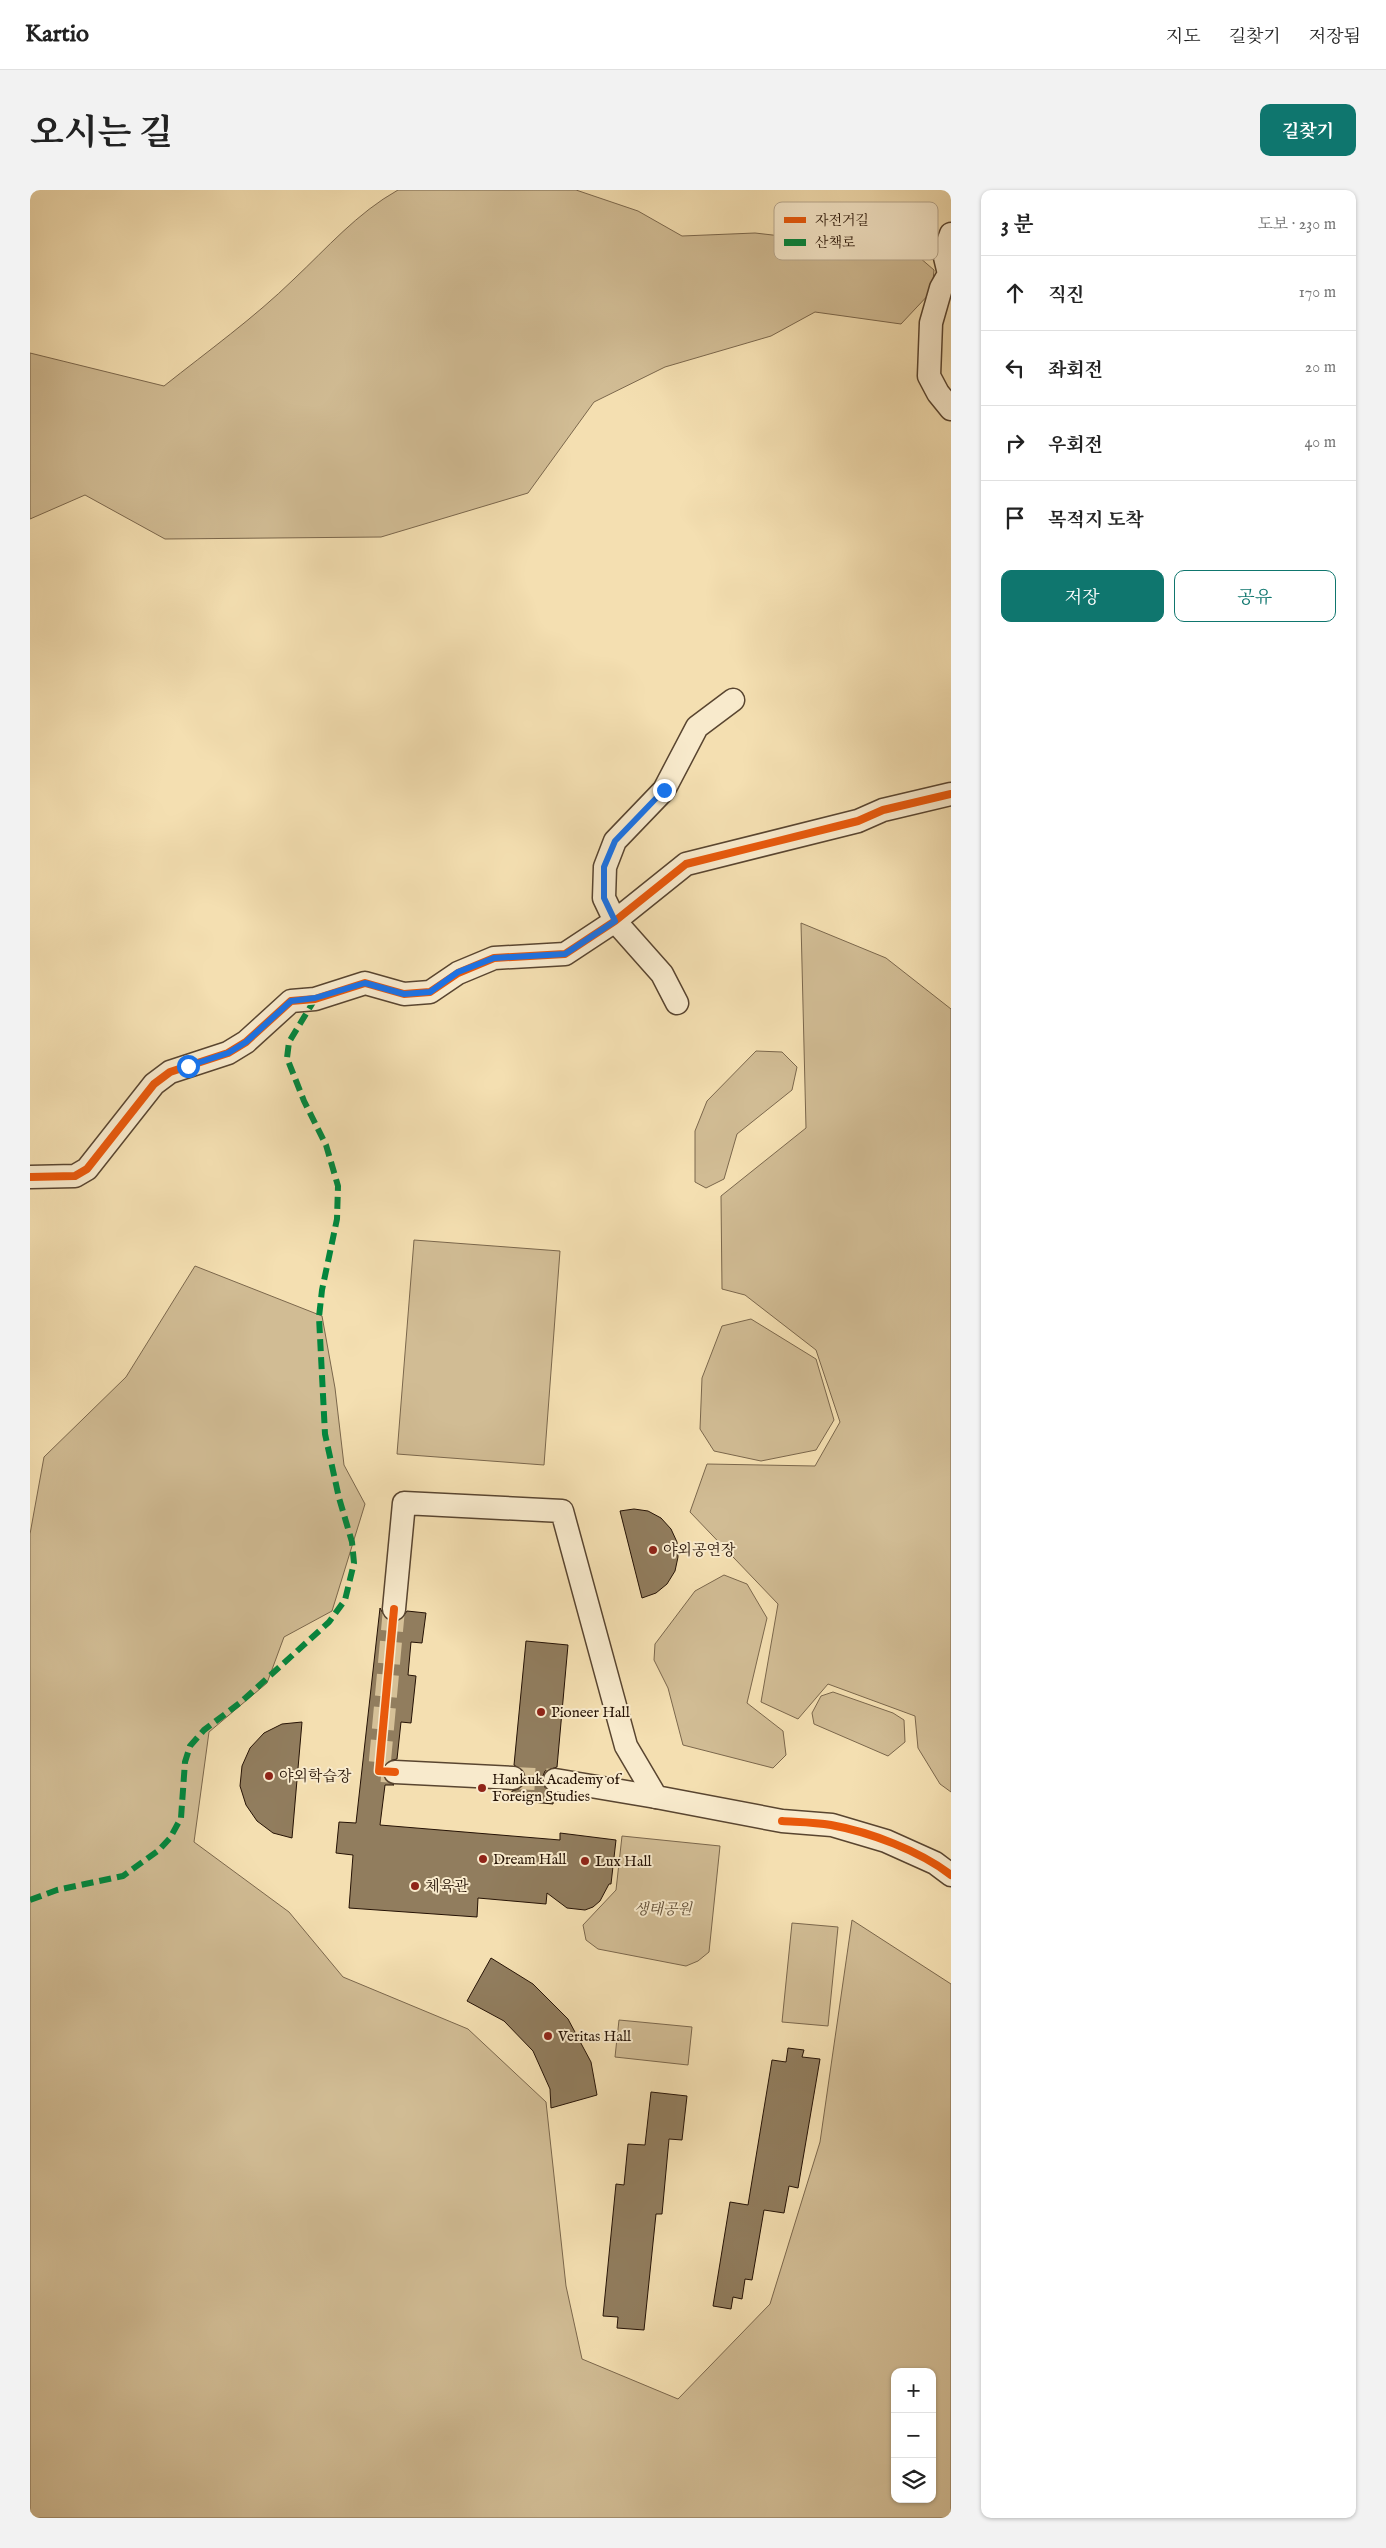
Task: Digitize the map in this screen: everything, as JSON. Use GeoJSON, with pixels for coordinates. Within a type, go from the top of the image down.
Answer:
{"type":"FeatureCollection","features":[{"type":"Feature","properties":{"kind":"street"},"geometry":{"type":"LineString","coordinates":[[951,234],[944,253],[950,273],[941,288],[931,323],[929,376],[938,393],[951,409]]}},
{"type":"Feature","properties":{"kind":"street"},"geometry":{"type":"LineString","coordinates":[[677,1003],[662,974],[615,921],[604,898],[604,867],[615,841],[664,790],[697,727],[733,700]]}},
{"type":"Feature","properties":{"kind":"street"},"geometry":{"type":"LineString","coordinates":[[30,1177],[75,1176],[87,1169],[154,1084],[170,1072],[228,1053],[246,1042],[291,1001],[315,998],[365,983],[404,994],[430,992],[458,972],[494,958],[565,954],[615,921],[686,864],[858,821],[883,810],[951,794]]}},
{"type":"Feature","properties":{"kind":"street"},"geometry":{"type":"LineString","coordinates":[[394,1610],[404,1503],[562,1511],[626,1746],[656,1797]]}},
{"type":"Feature","properties":{"kind":"street"},"geometry":{"type":"LineString","coordinates":[[396,1772],[513,1778]]}},
{"type":"Feature","properties":{"kind":"street"},"geometry":{"type":"LineString","coordinates":[[555,1780],[782,1820],[832,1824],[886,1841],[935,1862],[951,1875]]}},
{"type":"Feature","properties":{"kind":"green space"},"geometry":{"type":"Polygon","coordinates":[[[398,190],[576,190],[638,211],[682,236],[755,233],[774,235],[774,260],[922,260],[934,270],[932,291],[901,324],[815,312],[771,336],[665,367],[594,402],[528,493],[381,537],[165,539],[85,495],[30,519],[30,353],[164,386],[263,307],[356,220],[398,190]]]}},
{"type":"Feature","properties":{"kind":"green space"},"geometry":{"type":"Polygon","coordinates":[[[801,923],[886,958],[951,1009],[951,1792],[940,1784],[918,1748],[915,1716],[828,1684],[798,1719],[761,1702],[778,1604],[690,1512],[707,1464],[815,1466],[840,1422],[816,1350],[745,1295],[722,1289],[721,1196],[806,1128],[801,923]]]}},
{"type":"Feature","properties":{"kind":"green space"},"geometry":{"type":"Polygon","coordinates":[[[756,1051],[782,1052],[797,1067],[792,1090],[737,1134],[724,1179],[706,1188],[695,1182],[695,1131],[707,1101],[756,1051]]]}},
{"type":"Feature","properties":{"kind":"green space"},"geometry":{"type":"Polygon","coordinates":[[[414,1240],[560,1251],[544,1465],[397,1454],[414,1240]]]}},
{"type":"Feature","properties":{"kind":"green space"},"geometry":{"type":"Polygon","coordinates":[[[195,1266],[322,1316],[335,1388],[344,1465],[365,1504],[332,1611],[284,1637],[267,1683],[209,1732],[194,1842],[289,1912],[343,1977],[468,2029],[546,2102],[566,2286],[582,2359],[678,2399],[770,2304],[820,2142],[852,1920],[951,1984],[951,2518],[30,2518],[30,1534],[44,1457],[126,1377],[195,1266]]]}},
{"type":"Feature","properties":{"kind":"green space"},"geometry":{"type":"Polygon","coordinates":[[[751,1319],[816,1359],[834,1420],[816,1450],[761,1461],[714,1451],[700,1429],[702,1378],[722,1326],[751,1319]]]}},
{"type":"Feature","properties":{"kind":"green space"},"geometry":{"type":"Polygon","coordinates":[[[724,1575],[747,1584],[767,1618],[747,1703],[783,1731],[786,1755],[773,1768],[683,1745],[668,1688],[654,1660],[655,1644],[695,1591],[724,1575]]]}},
{"type":"Feature","properties":{"kind":"green space"},"geometry":{"type":"Polygon","coordinates":[[[833,1692],[893,1713],[904,1720],[905,1742],[888,1756],[814,1724],[812,1713],[821,1696],[833,1692]]]}},
{"type":"Feature","properties":{"kind":"green space","name":"생태공원"},"geometry":{"type":"Polygon","coordinates":[[[622,1836],[720,1846],[709,1952],[698,1961],[686,1966],[598,1949],[586,1940],[583,1925],[616,1890],[622,1836]]]}},
{"type":"Feature","properties":{"kind":"green space"},"geometry":{"type":"Polygon","coordinates":[[[792,1923],[838,1927],[828,2026],[782,2022],[792,1923]]]}},
{"type":"Feature","properties":{"kind":"green space"},"geometry":{"type":"Polygon","coordinates":[[[619,2020],[692,2027],[688,2065],[615,2057],[619,2020]]]}},
{"type":"Feature","properties":{"kind":"building","name":"야외공연장"},"geometry":{"type":"Polygon","coordinates":[[[634,1509],[648,1511],[661,1518],[671,1529],[677,1542],[678,1557],[675,1571],[667,1584],[656,1593],[642,1598],[620,1511],[634,1509]]]}},
{"type":"Feature","properties":{"kind":"building"},"geometry":{"type":"Polygon","coordinates":[[[380,1608],[386,1619],[392,1622],[400,1621],[407,1611],[426,1613],[422,1643],[411,1642],[408,1675],[416,1676],[411,1723],[401,1722],[397,1759],[389,1761],[382,1771],[384,1778],[394,1785],[385,1785],[380,1825],[560,1840],[560,1833],[616,1840],[611,1884],[609,1884],[600,1901],[593,1907],[585,1910],[567,1908],[547,1893],[546,1904],[478,1898],[477,1917],[349,1908],[353,1855],[336,1853],[339,1822],[356,1823],[380,1608]]]}},
{"type":"Feature","properties":{"kind":"building","name":"Pioneer Hall"},"geometry":{"type":"Polygon","coordinates":[[[526,1641],[568,1645],[557,1767],[545,1771],[542,1778],[546,1790],[554,1793],[553,1804],[511,1800],[512,1791],[519,1789],[526,1779],[524,1772],[514,1765],[526,1641]]]}},
{"type":"Feature","properties":{"kind":"building","name":"야외학습장"},"geometry":{"type":"Polygon","coordinates":[[[302,1722],[292,1838],[273,1833],[257,1821],[246,1805],[240,1786],[242,1766],[250,1748],[264,1733],[282,1724],[302,1722]]]}},
{"type":"Feature","properties":{"kind":"building","name":"Veritas Hall"},"geometry":{"type":"Polygon","coordinates":[[[491,1958],[533,1984],[568,2019],[591,2062],[597,2095],[551,2108],[550,2089],[533,2051],[504,2021],[467,2001],[491,1958]]]}},
{"type":"Feature","properties":{"kind":"building"},"geometry":{"type":"Polygon","coordinates":[[[788,2048],[804,2050],[802,2057],[820,2059],[798,2188],[789,2186],[784,2213],[764,2210],[752,2280],[745,2279],[742,2299],[733,2297],[731,2309],[713,2306],[730,2202],[748,2205],[772,2060],[786,2062],[788,2048]]]}},
{"type":"Feature","properties":{"kind":"building"},"geometry":{"type":"Polygon","coordinates":[[[651,2092],[687,2096],[682,2140],[669,2139],[662,2214],[656,2214],[644,2330],[617,2328],[618,2317],[603,2316],[616,2184],[624,2185],[628,2144],[645,2145],[651,2092]]]}},
{"type":"Feature","properties":{"kind":"tunnel"},"geometry":{"type":"LineString","coordinates":[[394,1609],[379,1771],[395,1772]]}},
{"type":"Feature","properties":{"kind":"tunnel"},"geometry":{"type":"LineString","coordinates":[[513,1778],[555,1780]]}},
{"type":"Feature","properties":{"kind":"marked path"},"geometry":{"type":"LineString","coordinates":[[30,1900],[57,1890],[123,1876],[159,1850],[170,1838],[181,1818],[185,1762],[190,1746],[204,1730],[241,1702],[329,1622],[345,1600],[354,1563],[352,1542],[339,1498],[325,1434],[319,1317],[322,1290],[337,1219],[338,1186],[326,1145],[304,1101],[287,1058],[289,1042],[315,999]]}},
{"type":"Feature","properties":{"kind":"cycle path"},"geometry":{"type":"LineString","coordinates":[[30,1177],[75,1176],[87,1169],[154,1084],[170,1072],[228,1053],[246,1042],[291,1001],[315,999],[365,983],[404,994],[430,992],[458,973],[494,958],[565,954],[615,921],[686,864],[858,821],[883,810],[951,794]]}},
{"type":"Feature","properties":{"kind":"cycle path"},"geometry":{"type":"LineString","coordinates":[[394,1609],[379,1771],[395,1772]]}},
{"type":"Feature","properties":{"kind":"cycle path"},"geometry":{"type":"LineString","coordinates":[[782,1821],[825,1824],[862,1832],[910,1850],[951,1875]]}},
{"type":"Feature","properties":{"kind":"place","name":"야외공연장"},"geometry":{"type":"Point","coordinates":[653,1550]}},
{"type":"Feature","properties":{"kind":"place","name":"Pioneer Hall"},"geometry":{"type":"Point","coordinates":[541,1712]}},
{"type":"Feature","properties":{"kind":"place","name":"야외학습장"},"geometry":{"type":"Point","coordinates":[269,1776]}},
{"type":"Feature","properties":{"kind":"place","name":"Hankuk Academy of Foreign Studies"},"geometry":{"type":"Point","coordinates":[482,1788]}},
{"type":"Feature","properties":{"kind":"place","name":"Dream Hall"},"geometry":{"type":"Point","coordinates":[483,1859]}},
{"type":"Feature","properties":{"kind":"place","name":"Lux Hall"},"geometry":{"type":"Point","coordinates":[585,1861]}},
{"type":"Feature","properties":{"kind":"place","name":"체육관"},"geometry":{"type":"Point","coordinates":[415,1886]}},
{"type":"Feature","properties":{"kind":"place","name":"Veritas Hall"},"geometry":{"type":"Point","coordinates":[548,2036]}},
{"type":"Feature","properties":{"kind":"route"},"geometry":{"type":"LineString","coordinates":[[188,1066],[228,1053],[246,1042],[269,1019],[291,1001],[301,1001],[334,994],[365,983],[404,994],[430,992],[458,972],[494,958],[565,954],[615,921],[604,898],[604,867],[615,841],[664,790]]}}]}
